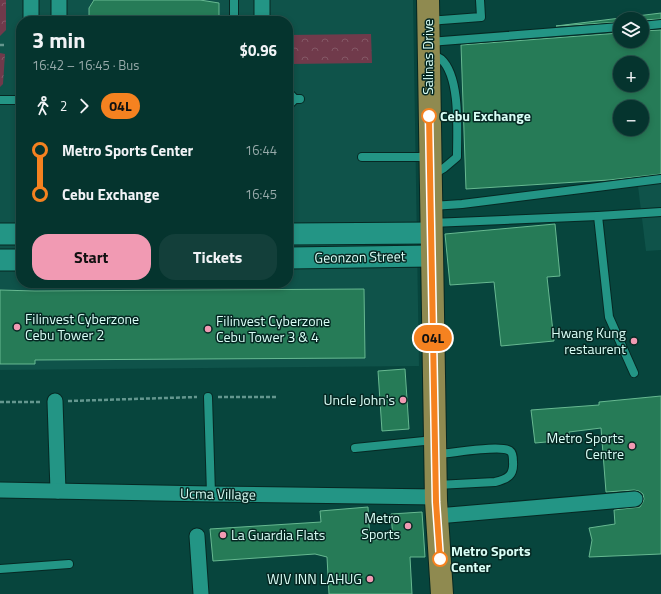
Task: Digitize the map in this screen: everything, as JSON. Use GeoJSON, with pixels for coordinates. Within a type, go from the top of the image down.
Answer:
{"type":"FeatureCollection","features":[{"type":"Feature","properties":{"kind":"main road","name":"Salinas Drive"},"geometry":{"type":"LineString","coordinates":[[428,29],[435,447],[442,594]]}},
{"type":"Feature","properties":{"kind":"street"},"geometry":{"type":"LineString","coordinates":[[31,0],[31,16]]}},
{"type":"Feature","properties":{"kind":"street"},"geometry":{"type":"LineString","coordinates":[[59,16],[60,0]]}},
{"type":"Feature","properties":{"kind":"street"},"geometry":{"type":"LineString","coordinates":[[262,0],[262,16]]}},
{"type":"Feature","properties":{"kind":"street","name":"Geonzon Street"},"geometry":{"type":"LineString","coordinates":[[293,234],[431,221]]}},
{"type":"Feature","properties":{"kind":"street"},"geometry":{"type":"LineString","coordinates":[[0,234],[16,234]]}},
{"type":"Feature","properties":{"kind":"street","name":"Geonzon Street"},"geometry":{"type":"LineString","coordinates":[[293,258],[432,256]]}},
{"type":"Feature","properties":{"kind":"street"},"geometry":{"type":"LineString","coordinates":[[0,260],[16,260]]}},
{"type":"Feature","properties":{"kind":"street"},"geometry":{"type":"LineString","coordinates":[[55,401],[58,491]]}},
{"type":"Feature","properties":{"kind":"street","name":"Ucma Village"},"geometry":{"type":"LineString","coordinates":[[0,490],[437,499],[635,500]]}},
{"type":"Feature","properties":{"kind":"street"},"geometry":{"type":"LineString","coordinates":[[197,536],[201,594]]}},
{"type":"Feature","properties":{"kind":"lane"},"geometry":{"type":"LineString","coordinates":[[234,0],[234,16]]}},
{"type":"Feature","properties":{"kind":"lane"},"geometry":{"type":"LineString","coordinates":[[428,29],[481,17],[480,0]]}},
{"type":"Feature","properties":{"kind":"lane"},"geometry":{"type":"LineString","coordinates":[[649,25],[661,24]]}},
{"type":"Feature","properties":{"kind":"lane"},"geometry":{"type":"LineString","coordinates":[[428,29],[613,27]]}},
{"type":"Feature","properties":{"kind":"lane"},"geometry":{"type":"LineString","coordinates":[[362,157],[444,168],[457,157],[456,97],[450,72],[441,59],[428,29]]}},
{"type":"Feature","properties":{"kind":"lane"},"geometry":{"type":"LineString","coordinates":[[293,96],[298,99],[293,102]]}},
{"type":"Feature","properties":{"kind":"lane"},"geometry":{"type":"LineString","coordinates":[[0,100],[16,100]]}},
{"type":"Feature","properties":{"kind":"lane"},"geometry":{"type":"LineString","coordinates":[[431,221],[470,203],[661,179]]}},
{"type":"Feature","properties":{"kind":"lane"},"geometry":{"type":"LineString","coordinates":[[431,221],[598,216],[661,212]]}},
{"type":"Feature","properties":{"kind":"lane"},"geometry":{"type":"LineString","coordinates":[[598,216],[609,317],[634,373]]}},
{"type":"Feature","properties":{"kind":"lane"},"geometry":{"type":"LineString","coordinates":[[208,397],[211,494]]}},
{"type":"Feature","properties":{"kind":"lane"},"geometry":{"type":"LineString","coordinates":[[355,448],[410,442],[435,447],[507,449],[511,452],[513,456],[514,468],[505,480],[437,499]]}},
{"type":"Feature","properties":{"kind":"lane"},"geometry":{"type":"LineString","coordinates":[[0,569],[70,564]]}},
{"type":"Feature","properties":{"kind":"path"},"geometry":{"type":"LineString","coordinates":[[0,45],[5,45]]}},
{"type":"Feature","properties":{"kind":"path"},"geometry":{"type":"LineString","coordinates":[[0,402],[208,397],[276,398]]}},
{"type":"Feature","properties":{"kind":"shaded area"},"geometry":{"type":"Polygon","coordinates":[[[0,0],[413,0],[419,366],[0,370],[0,0]]]}},
{"type":"Feature","properties":{"kind":"shaded area"},"geometry":{"type":"Polygon","coordinates":[[[661,176],[661,250],[646,251],[637,178],[661,176]]]}},
{"type":"Feature","properties":{"kind":"green space"},"geometry":{"type":"Polygon","coordinates":[[[0,0],[6,0],[6,30],[0,36],[0,0]]]}},
{"type":"Feature","properties":{"kind":"green space"},"geometry":{"type":"Polygon","coordinates":[[[371,34],[372,63],[293,64],[293,35],[371,34]]]}},
{"type":"Feature","properties":{"kind":"green space"},"geometry":{"type":"Polygon","coordinates":[[[0,53],[5,54],[3,84],[0,87],[0,53]]]}},
{"type":"Feature","properties":{"kind":"building"},"geometry":{"type":"Polygon","coordinates":[[[94,0],[200,0],[219,3],[219,16],[89,16],[89,8],[94,0]]]}},
{"type":"Feature","properties":{"kind":"building"},"geometry":{"type":"Polygon","coordinates":[[[661,13],[661,19],[649,20],[649,14],[661,13]]]}},
{"type":"Feature","properties":{"kind":"building"},"geometry":{"type":"Polygon","coordinates":[[[613,19],[613,22],[556,26],[613,19]]]}},
{"type":"Feature","properties":{"kind":"building","name":"Cebu Exchange"},"geometry":{"type":"Polygon","coordinates":[[[661,30],[661,174],[609,180],[466,189],[461,45],[613,34],[613,48],[649,48],[649,31],[661,30]]]}},
{"type":"Feature","properties":{"kind":"building"},"geometry":{"type":"Polygon","coordinates":[[[555,224],[560,276],[547,277],[554,341],[501,346],[494,282],[450,285],[445,234],[555,224]]]}},
{"type":"Feature","properties":{"kind":"building","name":"Filinvest Cyberzone Cebu Tower 3 & 4"},"geometry":{"type":"Polygon","coordinates":[[[364,289],[365,358],[35,360],[35,364],[0,364],[0,290],[364,289]]]}},
{"type":"Feature","properties":{"kind":"building"},"geometry":{"type":"Polygon","coordinates":[[[405,369],[409,429],[382,431],[378,371],[405,369]]]}},
{"type":"Feature","properties":{"kind":"building"},"geometry":{"type":"Polygon","coordinates":[[[661,396],[661,554],[589,557],[592,540],[589,528],[615,524],[614,510],[640,507],[644,499],[643,494],[634,490],[606,492],[601,428],[569,432],[569,440],[535,443],[531,410],[599,405],[599,402],[661,396]]]}},
{"type":"Feature","properties":{"kind":"building"},"geometry":{"type":"Polygon","coordinates":[[[368,507],[370,540],[393,539],[391,514],[422,512],[425,557],[410,557],[412,594],[329,594],[327,557],[315,554],[213,561],[210,529],[321,522],[320,511],[368,507]]]}},
{"type":"Feature","properties":{"kind":"bus line","name":"04L"},"geometry":{"type":"LineString","coordinates":[[429,116],[436,502],[440,559]]}},
{"type":"Feature","properties":{"kind":"place","name":"Cebu Exchange"},"geometry":{"type":"Point","coordinates":[429,116]}},
{"type":"Feature","properties":{"kind":"place","name":"Filinvest Cyberzone Cebu Tower 2"},"geometry":{"type":"Point","coordinates":[17,327]}},
{"type":"Feature","properties":{"kind":"place","name":"Filinvest Cyberzone Cebu Tower 3 & 4"},"geometry":{"type":"Point","coordinates":[208,329]}},
{"type":"Feature","properties":{"kind":"place","name":"Hwang Kung restaurent"},"geometry":{"type":"Point","coordinates":[634,341]}},
{"type":"Feature","properties":{"kind":"place","name":"Uncle John's"},"geometry":{"type":"Point","coordinates":[403,400]}},
{"type":"Feature","properties":{"kind":"place","name":"Metro Sports Centre"},"geometry":{"type":"Point","coordinates":[632,446]}},
{"type":"Feature","properties":{"kind":"place","name":"Metro Sports"},"geometry":{"type":"Point","coordinates":[408,526]}},
{"type":"Feature","properties":{"kind":"place","name":"La Guardia Flats"},"geometry":{"type":"Point","coordinates":[223,535]}},
{"type":"Feature","properties":{"kind":"place","name":"Metro Sports Center"},"geometry":{"type":"Point","coordinates":[440,559]}},
{"type":"Feature","properties":{"kind":"place","name":"WJV INN LAHUG"},"geometry":{"type":"Point","coordinates":[370,579]}}]}
